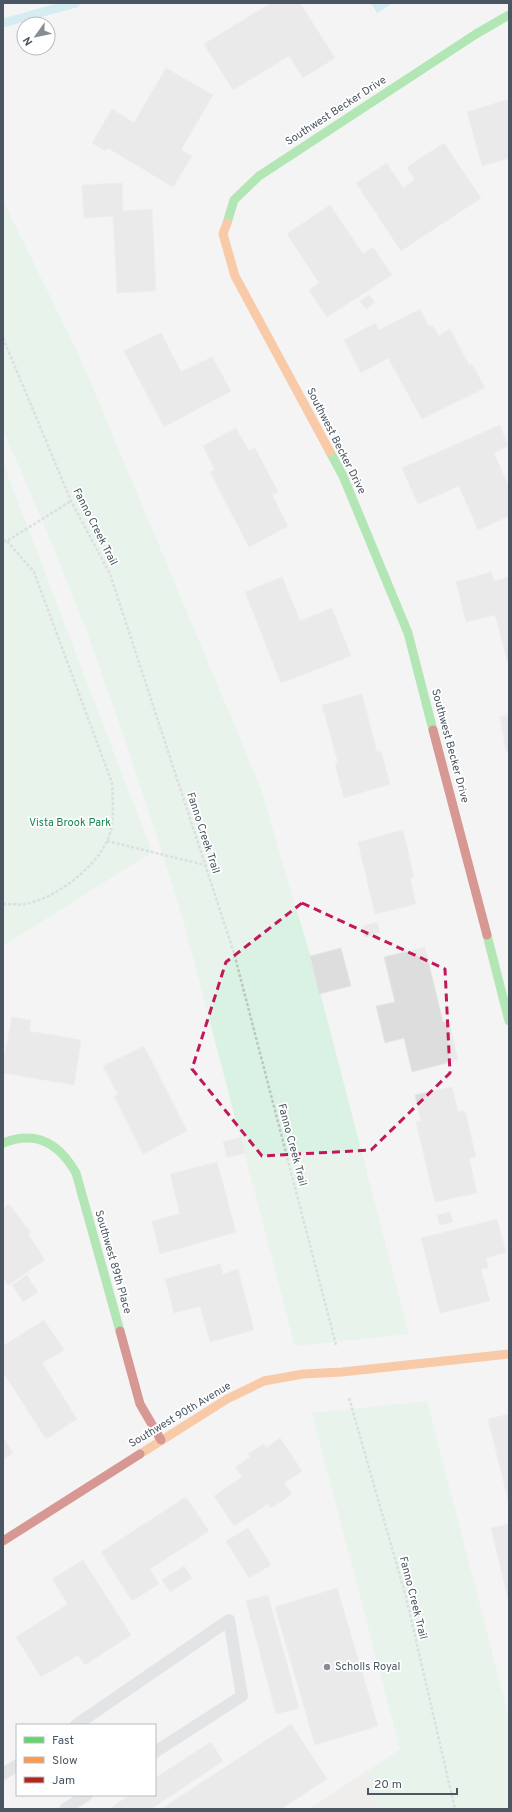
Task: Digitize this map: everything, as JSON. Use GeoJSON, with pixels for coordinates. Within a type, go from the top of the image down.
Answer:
{"type":"FeatureCollection","features":[{"type":"Feature","properties":{"kind":"street","name":"Southwest Becker Drive"},"geometry":{"type":"LineString","coordinates":[[508,1015],[408,632],[343,476],[235,276],[223,234],[234,200],[259,176],[476,34],[509,16]]}},
{"type":"Feature","properties":{"kind":"street","name":"Southwest 89th Place"},"geometry":{"type":"LineString","coordinates":[[3,1143],[20,1136],[35,1137],[57,1147],[70,1160],[76,1173],[140,1404],[161,1440]]}},
{"type":"Feature","properties":{"kind":"street","name":"Southwest 90th Avenue"},"geometry":{"type":"LineString","coordinates":[[3,1541],[227,1399],[264,1381],[303,1374],[342,1372],[509,1354]]}},
{"type":"Feature","properties":{"kind":"lane"},"geometry":{"type":"LineString","coordinates":[[77,1724],[229,1620],[242,1696],[156,1751]]}},
{"type":"Feature","properties":{"kind":"lane"},"geometry":{"type":"LineString","coordinates":[[3,1774],[16,1766]]}},
{"type":"Feature","properties":{"kind":"lane"},"geometry":{"type":"LineString","coordinates":[[65,1809],[85,1796]]}},
{"type":"Feature","properties":{"kind":"path","name":"Fanno Creek Trail"},"geometry":{"type":"LineString","coordinates":[[3,338],[71,501],[110,574],[234,953],[338,1352]]}},
{"type":"Feature","properties":{"kind":"path"},"geometry":{"type":"LineString","coordinates":[[3,541],[7,541],[71,501]]}},
{"type":"Feature","properties":{"kind":"path"},"geometry":{"type":"LineString","coordinates":[[3,904],[25,904],[50,896],[88,869],[107,841],[113,812],[112,783],[34,572],[7,541]]}},
{"type":"Feature","properties":{"kind":"path"},"geometry":{"type":"LineString","coordinates":[[107,841],[205,865]]}},
{"type":"Feature","properties":{"kind":"path","name":"Fanno Creek Trail"},"geometry":{"type":"LineString","coordinates":[[348,1393],[406,1597],[455,1809]]}},
{"type":"Feature","properties":{"kind":"highlighted area"},"geometry":{"type":"Polygon","coordinates":[[[302,903],[445,969],[450,1073],[371,1150],[262,1156],[192,1069],[226,962],[302,903]]]}},
{"type":"Feature","properties":{"kind":"shaded area"},"geometry":{"type":"Polygon","coordinates":[[[368,1770],[378,1809],[309,1809],[368,1770]]]}},
{"type":"Feature","properties":{"kind":"green space"},"geometry":{"type":"Polygon","coordinates":[[[3,201],[79,355],[260,786],[313,965],[409,1334],[295,1346],[184,923],[161,849],[88,635],[43,522],[3,430],[3,201]]]}},
{"type":"Feature","properties":{"kind":"green space","name":"Vista Brook Park"},"geometry":{"type":"Polygon","coordinates":[[[3,463],[152,852],[3,946],[3,463]]]}},
{"type":"Feature","properties":{"kind":"green space"},"geometry":{"type":"Polygon","coordinates":[[[427,1401],[509,1717],[509,1809],[378,1809],[368,1771],[400,1749],[312,1413],[427,1401]]]}},
{"type":"Feature","properties":{"kind":"water"},"geometry":{"type":"Polygon","coordinates":[[[371,3],[393,3],[377,13],[371,3]]]}},
{"type":"Feature","properties":{"kind":"building"},"geometry":{"type":"Polygon","coordinates":[[[271,3],[300,3],[335,58],[303,78],[289,56],[233,90],[204,44],[271,3]]]}},
{"type":"Feature","properties":{"kind":"building"},"geometry":{"type":"Polygon","coordinates":[[[166,68],[213,95],[181,150],[192,156],[173,187],[108,148],[106,151],[92,143],[112,109],[134,123],[166,68]]]}},
{"type":"Feature","properties":{"kind":"building"},"geometry":{"type":"Polygon","coordinates":[[[509,99],[509,158],[482,166],[467,112],[509,99]]]}},
{"type":"Feature","properties":{"kind":"building"},"geometry":{"type":"Polygon","coordinates":[[[444,143],[481,198],[401,251],[356,183],[387,163],[403,188],[415,180],[407,167],[444,143]]]}},
{"type":"Feature","properties":{"kind":"building"},"geometry":{"type":"Polygon","coordinates":[[[122,183],[123,211],[152,209],[156,291],[117,293],[113,216],[84,218],[82,185],[122,183]]]}},
{"type":"Feature","properties":{"kind":"building"},"geometry":{"type":"Polygon","coordinates":[[[330,205],[363,254],[373,247],[392,275],[327,317],[309,290],[319,283],[287,234],[330,205]]]}},
{"type":"Feature","properties":{"kind":"building"},"geometry":{"type":"Polygon","coordinates":[[[369,295],[375,302],[366,309],[360,301],[369,295]]]}},
{"type":"Feature","properties":{"kind":"building"},"geometry":{"type":"Polygon","coordinates":[[[420,309],[429,327],[432,325],[439,336],[450,329],[469,365],[472,364],[485,388],[422,419],[388,358],[361,373],[344,340],[375,323],[379,330],[420,309]]]}},
{"type":"Feature","properties":{"kind":"building"},"geometry":{"type":"Polygon","coordinates":[[[161,333],[181,372],[212,357],[231,391],[164,427],[124,351],[161,333]]]}},
{"type":"Feature","properties":{"kind":"building"},"geometry":{"type":"Polygon","coordinates":[[[500,425],[508,446],[494,453],[509,487],[509,516],[478,530],[459,486],[418,504],[402,468],[500,425]]]}},
{"type":"Feature","properties":{"kind":"building"},"geometry":{"type":"Polygon","coordinates":[[[236,428],[249,451],[255,448],[278,492],[272,495],[288,526],[249,547],[210,472],[215,470],[203,446],[236,428]]]}},
{"type":"Feature","properties":{"kind":"building"},"geometry":{"type":"Polygon","coordinates":[[[491,572],[494,581],[509,577],[509,667],[495,615],[466,622],[456,582],[491,572]]]}},
{"type":"Feature","properties":{"kind":"building"},"geometry":{"type":"Polygon","coordinates":[[[282,577],[300,621],[332,608],[351,656],[281,683],[245,592],[282,577]]]}},
{"type":"Feature","properties":{"kind":"building"},"geometry":{"type":"Polygon","coordinates":[[[362,694],[377,752],[381,751],[390,784],[344,798],[335,764],[338,763],[322,705],[362,694]]]}},
{"type":"Feature","properties":{"kind":"building"},"geometry":{"type":"Polygon","coordinates":[[[509,715],[509,751],[506,751],[500,717],[509,715]]]}},
{"type":"Feature","properties":{"kind":"building"},"geometry":{"type":"Polygon","coordinates":[[[403,830],[414,877],[410,879],[416,904],[375,914],[358,842],[403,830]]]}},
{"type":"Feature","properties":{"kind":"building"},"geometry":{"type":"Polygon","coordinates":[[[377,922],[380,932],[365,937],[363,926],[377,922]]]}},
{"type":"Feature","properties":{"kind":"building"},"geometry":{"type":"Polygon","coordinates":[[[425,947],[443,1022],[449,1020],[458,1060],[412,1072],[404,1038],[385,1043],[376,1006],[395,1002],[384,957],[425,947]]]}},
{"type":"Feature","properties":{"kind":"building"},"geometry":{"type":"Polygon","coordinates":[[[341,948],[351,986],[319,994],[310,956],[341,948]]]}},
{"type":"Feature","properties":{"kind":"building"},"geometry":{"type":"Polygon","coordinates":[[[12,1017],[31,1020],[29,1031],[81,1040],[74,1085],[3,1073],[3,1063],[12,1017]]]}},
{"type":"Feature","properties":{"kind":"building"},"geometry":{"type":"Polygon","coordinates":[[[144,1046],[187,1131],[143,1154],[114,1096],[118,1095],[103,1066],[144,1046]]]}},
{"type":"Feature","properties":{"kind":"building"},"geometry":{"type":"Polygon","coordinates":[[[452,1087],[458,1112],[465,1111],[476,1157],[469,1158],[477,1193],[435,1202],[416,1122],[421,1121],[415,1095],[452,1087]]]}},
{"type":"Feature","properties":{"kind":"building"},"geometry":{"type":"Polygon","coordinates":[[[241,1137],[246,1153],[227,1157],[223,1142],[241,1137]]]}},
{"type":"Feature","properties":{"kind":"building"},"geometry":{"type":"Polygon","coordinates":[[[217,1162],[236,1232],[160,1254],[152,1221],[180,1214],[170,1174],[217,1162]]]}},
{"type":"Feature","properties":{"kind":"building"},"geometry":{"type":"Polygon","coordinates":[[[9,1204],[31,1233],[28,1234],[45,1260],[8,1285],[3,1277],[3,1209],[9,1204]]]}},
{"type":"Feature","properties":{"kind":"building"},"geometry":{"type":"Polygon","coordinates":[[[450,1212],[453,1222],[439,1225],[437,1215],[450,1212]]]}},
{"type":"Feature","properties":{"kind":"building"},"geometry":{"type":"Polygon","coordinates":[[[497,1219],[506,1252],[486,1258],[488,1268],[481,1269],[490,1301],[440,1313],[421,1238],[497,1219]]]}},
{"type":"Feature","properties":{"kind":"building"},"geometry":{"type":"Polygon","coordinates":[[[220,1264],[223,1274],[238,1269],[254,1330],[210,1342],[200,1306],[174,1313],[165,1279],[220,1264]]]}},
{"type":"Feature","properties":{"kind":"building"},"geometry":{"type":"Polygon","coordinates":[[[27,1275],[38,1292],[23,1302],[12,1285],[27,1275]]]}},
{"type":"Feature","properties":{"kind":"building"},"geometry":{"type":"Polygon","coordinates":[[[44,1320],[64,1350],[42,1363],[77,1419],[46,1439],[3,1372],[3,1346],[44,1320]]]}},
{"type":"Feature","properties":{"kind":"building"},"geometry":{"type":"Polygon","coordinates":[[[509,1414],[509,1504],[488,1419],[509,1414]]]}},
{"type":"Feature","properties":{"kind":"building"},"geometry":{"type":"Polygon","coordinates":[[[3,1437],[13,1453],[3,1459],[3,1437]]]}},
{"type":"Feature","properties":{"kind":"building"},"geometry":{"type":"Polygon","coordinates":[[[280,1438],[302,1471],[284,1483],[292,1494],[271,1508],[268,1504],[234,1526],[214,1496],[242,1477],[235,1467],[250,1457],[248,1454],[264,1444],[266,1448],[280,1438]]]}},
{"type":"Feature","properties":{"kind":"building"},"geometry":{"type":"Polygon","coordinates":[[[186,1497],[209,1531],[150,1569],[159,1584],[132,1601],[101,1552],[186,1497]]]}},
{"type":"Feature","properties":{"kind":"building"},"geometry":{"type":"Polygon","coordinates":[[[509,1524],[509,1603],[491,1528],[509,1524]]]}},
{"type":"Feature","properties":{"kind":"building"},"geometry":{"type":"Polygon","coordinates":[[[248,1528],[271,1565],[249,1578],[226,1541],[248,1528]]]}},
{"type":"Feature","properties":{"kind":"building"},"geometry":{"type":"Polygon","coordinates":[[[83,1560],[131,1635],[85,1665],[78,1655],[41,1677],[16,1637],[68,1604],[52,1579],[83,1560]]]}},
{"type":"Feature","properties":{"kind":"building"},"geometry":{"type":"Polygon","coordinates":[[[184,1566],[192,1578],[170,1592],[162,1580],[184,1566]]]}},
{"type":"Feature","properties":{"kind":"building","name":"Scholls Royal"},"geometry":{"type":"Polygon","coordinates":[[[337,1588],[378,1726],[315,1745],[275,1607],[337,1588]]]}},
{"type":"Feature","properties":{"kind":"building"},"geometry":{"type":"Polygon","coordinates":[[[268,1595],[299,1708],[276,1714],[246,1601],[268,1595]]]}},
{"type":"Feature","properties":{"kind":"building"},"geometry":{"type":"Polygon","coordinates":[[[291,1724],[327,1779],[281,1809],[161,1809],[291,1724]]]}},
{"type":"Feature","properties":{"kind":"building"},"geometry":{"type":"Polygon","coordinates":[[[211,1742],[223,1761],[151,1809],[109,1809],[128,1796],[156,1796],[156,1777],[211,1742]]]}},
{"type":"Feature","properties":{"kind":"waterway"},"geometry":{"type":"LineString","coordinates":[[3,23],[76,3]]}},
{"type":"Feature","properties":{"kind":"traffic: fast"},"geometry":{"type":"LineString","coordinates":[[227,223],[234,200],[259,176],[476,34],[509,15]]}},
{"type":"Feature","properties":{"kind":"traffic: fast"},"geometry":{"type":"LineString","coordinates":[[330,452],[343,476],[408,633],[433,730]]}},
{"type":"Feature","properties":{"kind":"traffic: fast"},"geometry":{"type":"LineString","coordinates":[[487,935],[509,1021]]}},
{"type":"Feature","properties":{"kind":"traffic: fast"},"geometry":{"type":"LineString","coordinates":[[3,1143],[15,1139],[26,1138],[46,1142],[62,1154],[76,1173],[120,1331]]}},
{"type":"Feature","properties":{"kind":"traffic: slow"},"geometry":{"type":"LineString","coordinates":[[227,223],[223,234],[235,276],[330,452]]}},
{"type":"Feature","properties":{"kind":"traffic: slow"},"geometry":{"type":"LineString","coordinates":[[140,1454],[227,1399],[264,1381],[303,1374],[342,1372],[509,1354]]}},
{"type":"Feature","properties":{"kind":"traffic: jam"},"geometry":{"type":"LineString","coordinates":[[433,730],[487,935]]}},
{"type":"Feature","properties":{"kind":"traffic: jam"},"geometry":{"type":"LineString","coordinates":[[120,1331],[140,1404],[161,1440]]}},
{"type":"Feature","properties":{"kind":"traffic: jam"},"geometry":{"type":"LineString","coordinates":[[3,1541],[140,1454]]}},
{"type":"Feature","properties":{"kind":"place","name":"Scholls Royal"},"geometry":{"type":"Point","coordinates":[327,1667]}}]}
